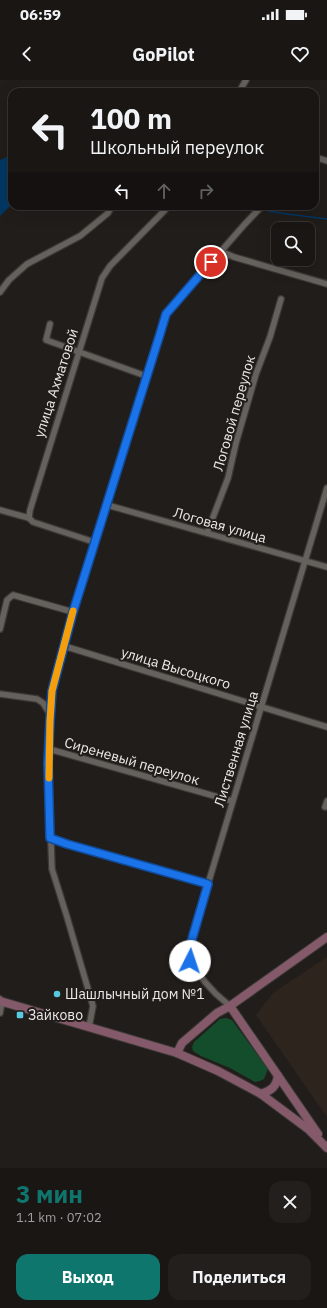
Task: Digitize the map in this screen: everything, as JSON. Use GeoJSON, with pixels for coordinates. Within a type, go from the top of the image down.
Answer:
{"type":"FeatureCollection","features":[{"type":"Feature","properties":{"kind":"main road"},"geometry":{"type":"LineString","coordinates":[[177,1053],[182,1043],[217,1013],[230,1006],[327,937]]}},
{"type":"Feature","properties":{"kind":"main road"},"geometry":{"type":"LineString","coordinates":[[1,1000],[89,1028],[177,1053],[218,1071],[262,1094],[308,1129],[327,1147]]}},
{"type":"Feature","properties":{"kind":"main road"},"geometry":{"type":"LineString","coordinates":[[230,1006],[327,1147]]}},
{"type":"Feature","properties":{"kind":"main road"},"geometry":{"type":"LineString","coordinates":[[262,1094],[270,1091],[276,1084],[278,1076]]}},
{"type":"Feature","properties":{"kind":"street"},"geometry":{"type":"LineString","coordinates":[[0,292],[9,280],[27,264],[80,236],[110,210]]}},
{"type":"Feature","properties":{"kind":"street","name":"улица Ахматовой"},"geometry":{"type":"LineString","coordinates":[[29,518],[45,458],[102,278],[110,266],[165,210]]}},
{"type":"Feature","properties":{"kind":"street"},"geometry":{"type":"LineString","coordinates":[[89,1028],[93,1006],[70,924],[52,869],[50,838],[49,749],[52,691],[73,612],[94,542],[107,505],[166,314],[258,210]]}},
{"type":"Feature","properties":{"kind":"street"},"geometry":{"type":"LineString","coordinates":[[220,252],[327,284]]}},
{"type":"Feature","properties":{"kind":"street","name":"Логовой переулок"},"geometry":{"type":"LineString","coordinates":[[207,533],[228,478],[236,443],[256,374],[270,337],[281,299]]}},
{"type":"Feature","properties":{"kind":"street"},"geometry":{"type":"LineString","coordinates":[[50,324],[46,340],[146,376]]}},
{"type":"Feature","properties":{"kind":"street","name":"Лиственная улица"},"geometry":{"type":"LineString","coordinates":[[230,1006],[205,982],[190,961],[190,946],[232,801],[327,488]]}},
{"type":"Feature","properties":{"kind":"street","name":"Логовая улица"},"geometry":{"type":"LineString","coordinates":[[107,505],[327,567]]}},
{"type":"Feature","properties":{"kind":"street"},"geometry":{"type":"LineString","coordinates":[[0,510],[29,518],[33,522],[94,542]]}},
{"type":"Feature","properties":{"kind":"street"},"geometry":{"type":"LineString","coordinates":[[0,629],[7,600],[14,595],[73,612]]}},
{"type":"Feature","properties":{"kind":"street","name":"улица Высоцкого"},"geometry":{"type":"LineString","coordinates":[[64,646],[327,727]]}},
{"type":"Feature","properties":{"kind":"street"},"geometry":{"type":"LineString","coordinates":[[0,694],[37,699],[43,703],[50,714]]}},
{"type":"Feature","properties":{"kind":"street","name":"Сиреневый переулок"},"geometry":{"type":"LineString","coordinates":[[49,749],[232,801]]}},
{"type":"Feature","properties":{"kind":"street"},"geometry":{"type":"LineString","coordinates":[[325,808],[327,801]]}},
{"type":"Feature","properties":{"kind":"street"},"geometry":{"type":"LineString","coordinates":[[50,838],[208,884]]}},
{"type":"Feature","properties":{"kind":"street"},"geometry":{"type":"LineString","coordinates":[[0,1013],[1,1000]]}},
{"type":"Feature","properties":{"kind":"shaded area"},"geometry":{"type":"Polygon","coordinates":[[[327,957],[327,1117],[256,1015],[273,993],[327,957]]]}},
{"type":"Feature","properties":{"kind":"green space"},"geometry":{"type":"Polygon","coordinates":[[[226,1018],[232,1020],[268,1069],[264,1079],[255,1082],[230,1068],[201,1056],[193,1051],[192,1047],[194,1042],[220,1019],[226,1018]]]}},
{"type":"Feature","properties":{"kind":"water"},"geometry":{"type":"Polygon","coordinates":[[[8,157],[8,208],[0,216],[0,160],[8,157]]]}},
{"type":"Feature","properties":{"kind":"waterway"},"geometry":{"type":"LineString","coordinates":[[268,211],[327,219]]}},
{"type":"Feature","properties":{"kind":"slow traffic"},"geometry":{"type":"LineString","coordinates":[[49,778],[48,763],[52,691],[73,611]]}},
{"type":"Feature","properties":{"kind":"place","name":"Шашлычный дом №1"},"geometry":{"type":"Point","coordinates":[57,994]}},
{"type":"Feature","properties":{"kind":"place","name":"Зайково"},"geometry":{"type":"Point","coordinates":[20,1015]}},
{"type":"Feature","properties":{"kind":"route"},"geometry":{"type":"LineString","coordinates":[[190,961],[190,946],[208,884],[50,838],[48,763],[52,691],[73,612],[94,542],[107,505],[166,314],[211,262]]}}]}
